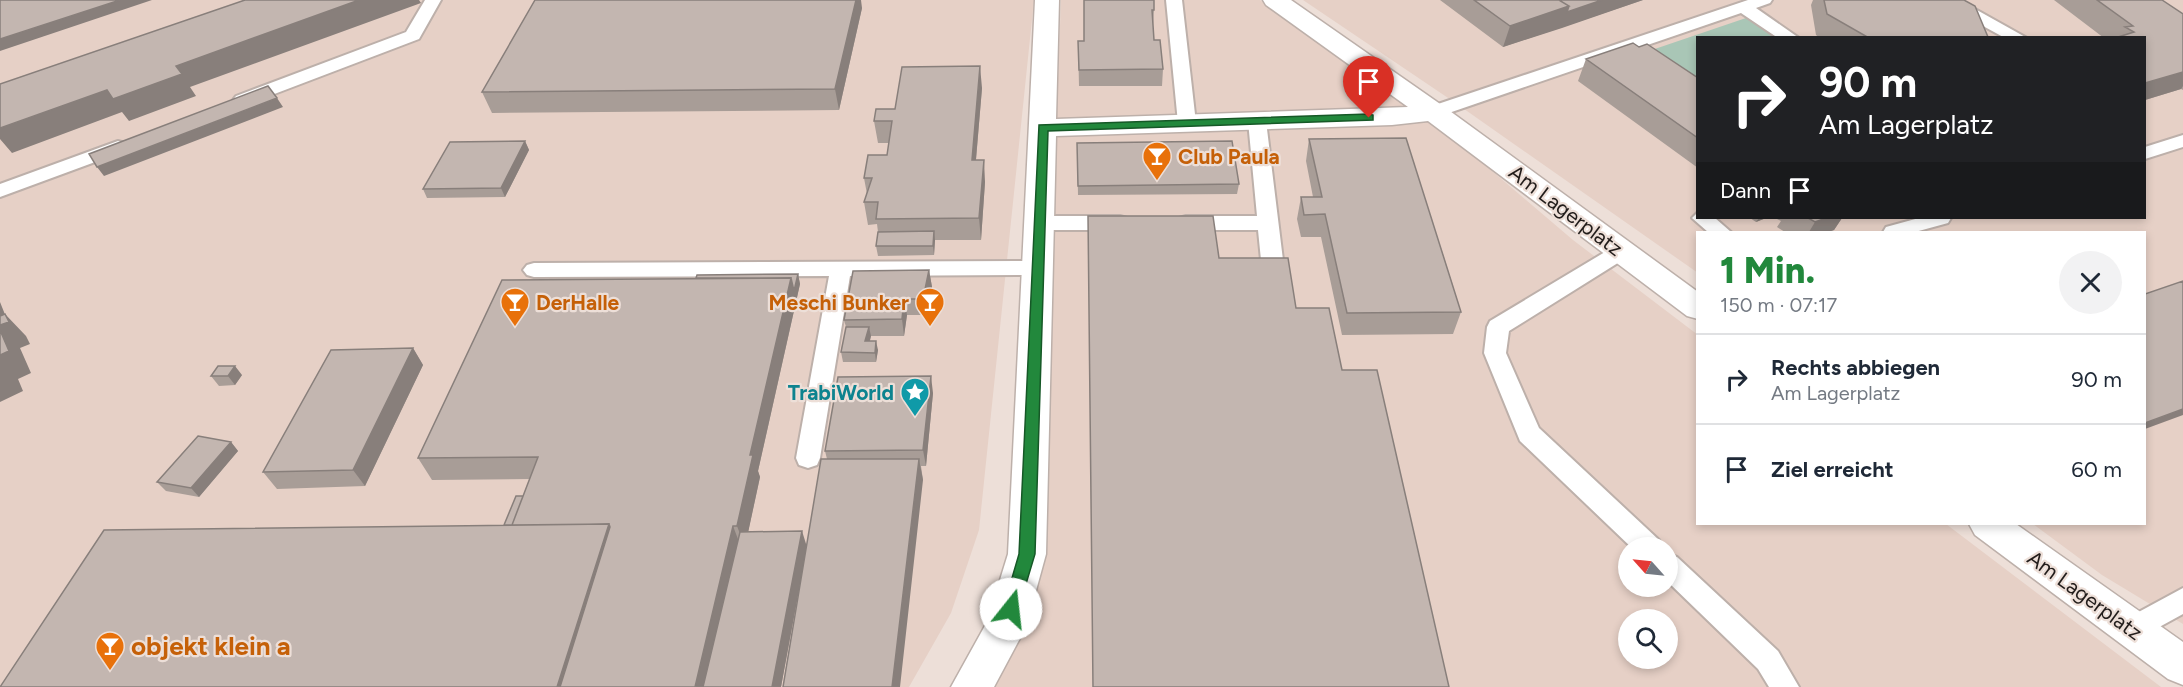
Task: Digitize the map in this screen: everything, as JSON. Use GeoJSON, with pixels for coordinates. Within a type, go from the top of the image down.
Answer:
{"type":"FeatureCollection","features":[{"type":"Feature","properties":{"kind":"street"},"geometry":{"type":"LineString","coordinates":[[972,687],[1006,627],[1027,554],[1047,0]]}},
{"type":"Feature","properties":{"kind":"street","name":"Am Lagerplatz"},"geometry":{"type":"LineString","coordinates":[[1275,0],[1433,112],[1622,252],[1694,300]]}},
{"type":"Feature","properties":{"kind":"street"},"geometry":{"type":"LineString","coordinates":[[1043,128],[1392,117],[1433,112]]}},
{"type":"Feature","properties":{"kind":"street","name":"Am Lagerplatz"},"geometry":{"type":"LineString","coordinates":[[1989,525],[2183,666]]}},
{"type":"Feature","properties":{"kind":"lane"},"geometry":{"type":"LineString","coordinates":[[224,106],[413,35],[432,0]]}},
{"type":"Feature","properties":{"kind":"lane"},"geometry":{"type":"LineString","coordinates":[[1174,0],[1187,123]]}},
{"type":"Feature","properties":{"kind":"lane"},"geometry":{"type":"LineString","coordinates":[[1433,112],[1764,0]]}},
{"type":"Feature","properties":{"kind":"lane"},"geometry":{"type":"LineString","coordinates":[[1947,0],[2015,36]]}},
{"type":"Feature","properties":{"kind":"lane"},"geometry":{"type":"LineString","coordinates":[[1742,8],[1788,36]]}},
{"type":"Feature","properties":{"kind":"lane"},"geometry":{"type":"LineString","coordinates":[[1257,121],[1272,260]]}},
{"type":"Feature","properties":{"kind":"lane"},"geometry":{"type":"LineString","coordinates":[[0,191],[137,140]]}},
{"type":"Feature","properties":{"kind":"lane"},"geometry":{"type":"LineString","coordinates":[[2146,153],[2183,141]]}},
{"type":"Feature","properties":{"kind":"lane"},"geometry":{"type":"LineString","coordinates":[[1704,219],[1720,231]]}},
{"type":"Feature","properties":{"kind":"lane"},"geometry":{"type":"LineString","coordinates":[[1896,231],[1938,219]]}},
{"type":"Feature","properties":{"kind":"lane"},"geometry":{"type":"LineString","coordinates":[[1039,223],[1142,223]]}},
{"type":"Feature","properties":{"kind":"lane"},"geometry":{"type":"LineString","coordinates":[[1165,223],[1268,223]]}},
{"type":"Feature","properties":{"kind":"lane"},"geometry":{"type":"LineString","coordinates":[[1622,252],[1498,327],[1495,353],[1529,434],[1638,537]]}},
{"type":"Feature","properties":{"kind":"lane"},"geometry":{"type":"LineString","coordinates":[[534,270],[1037,268]]}},
{"type":"Feature","properties":{"kind":"lane"},"geometry":{"type":"LineString","coordinates":[[807,458],[841,269]]}},
{"type":"Feature","properties":{"kind":"lane"},"geometry":{"type":"LineString","coordinates":[[1678,574],[1768,660],[1785,687]]}},
{"type":"Feature","properties":{"kind":"lane"},"geometry":{"type":"LineString","coordinates":[[2132,630],[2183,600]]}},
{"type":"Feature","properties":{"kind":"shaded area"},"geometry":{"type":"Polygon","coordinates":[[[0,0],[1034,0],[979,530],[951,613],[909,687],[0,687],[0,0]]]}},
{"type":"Feature","properties":{"kind":"shaded area"},"geometry":{"type":"Polygon","coordinates":[[[1061,0],[1260,0],[1464,147],[1573,240],[1696,333],[1696,525],[1947,525],[2161,687],[987,687],[1040,553],[1061,0]]]}},
{"type":"Feature","properties":{"kind":"shaded area"},"geometry":{"type":"Polygon","coordinates":[[[1303,0],[2183,0],[2183,624],[2102,575],[2034,525],[2146,525],[2146,231],[1696,231],[1696,272],[1457,104],[1303,0]]]}},
{"type":"Feature","properties":{"kind":"green space"},"geometry":{"type":"Polygon","coordinates":[[[1746,18],[1777,36],[1696,36],[1696,89],[1643,53],[1746,18]]]}},
{"type":"Feature","properties":{"kind":"building"},"geometry":{"type":"Polygon","coordinates":[[[0,0],[120,0],[0,39],[0,0]]]}},
{"type":"Feature","properties":{"kind":"building"},"geometry":{"type":"Polygon","coordinates":[[[245,0],[359,0],[176,66],[182,74],[113,99],[107,90],[0,128],[0,84],[245,0]]]}},
{"type":"Feature","properties":{"kind":"building"},"geometry":{"type":"Polygon","coordinates":[[[535,0],[856,0],[835,89],[482,92],[535,0]]]}},
{"type":"Feature","properties":{"kind":"building"},"geometry":{"type":"Polygon","coordinates":[[[1084,0],[1154,0],[1154,10],[1152,10],[1154,40],[1160,40],[1163,69],[1079,70],[1078,41],[1084,41],[1084,0]]]}},
{"type":"Feature","properties":{"kind":"building"},"geometry":{"type":"Polygon","coordinates":[[[1474,0],[1559,0],[1569,6],[1510,26],[1474,0]]]}},
{"type":"Feature","properties":{"kind":"building"},"geometry":{"type":"Polygon","coordinates":[[[1559,0],[1602,0],[1567,12],[1569,6],[1559,0]]]}},
{"type":"Feature","properties":{"kind":"building"},"geometry":{"type":"Polygon","coordinates":[[[1824,0],[1964,0],[1975,6],[1988,36],[1866,36],[1827,14],[1824,0]]]}},
{"type":"Feature","properties":{"kind":"building"},"geometry":{"type":"Polygon","coordinates":[[[2097,0],[2162,0],[2183,14],[2183,72],[2146,83],[2146,36],[2121,36],[2134,32],[2125,27],[2133,26],[2097,0]]]}},
{"type":"Feature","properties":{"kind":"building"},"geometry":{"type":"Polygon","coordinates":[[[1633,43],[1639,47],[1647,44],[1696,77],[1696,137],[1586,59],[1633,43]]]}},
{"type":"Feature","properties":{"kind":"building"},"geometry":{"type":"Polygon","coordinates":[[[980,66],[972,160],[984,160],[979,218],[876,219],[878,202],[864,202],[872,178],[864,178],[868,155],[887,155],[892,121],[874,121],[876,109],[895,109],[902,67],[980,66]]]}},
{"type":"Feature","properties":{"kind":"building"},"geometry":{"type":"Polygon","coordinates":[[[268,86],[277,98],[97,167],[89,154],[268,86]]]}},
{"type":"Feature","properties":{"kind":"building"},"geometry":{"type":"Polygon","coordinates":[[[1406,138],[1461,312],[1347,313],[1325,214],[1304,215],[1301,197],[1322,197],[1309,139],[1406,138]]]}},
{"type":"Feature","properties":{"kind":"building"},"geometry":{"type":"Polygon","coordinates":[[[525,141],[501,188],[423,189],[450,142],[525,141]]]}},
{"type":"Feature","properties":{"kind":"building","name":"Club Paula"},"geometry":{"type":"Polygon","coordinates":[[[1232,141],[1239,184],[1078,186],[1077,143],[1232,141]]]}},
{"type":"Feature","properties":{"kind":"building"},"geometry":{"type":"Polygon","coordinates":[[[1088,216],[1213,216],[1219,258],[1288,258],[1296,308],[1329,308],[1342,370],[1377,370],[1449,687],[1093,687],[1088,216]]]}},
{"type":"Feature","properties":{"kind":"building"},"geometry":{"type":"Polygon","coordinates":[[[934,231],[933,246],[876,246],[878,232],[934,231]]]}},
{"type":"Feature","properties":{"kind":"building"},"geometry":{"type":"Polygon","coordinates":[[[929,270],[923,299],[904,299],[902,319],[844,320],[853,271],[929,270]]]}},
{"type":"Feature","properties":{"kind":"building"},"geometry":{"type":"Polygon","coordinates":[[[798,274],[794,291],[791,278],[696,278],[697,275],[798,274]]]}},
{"type":"Feature","properties":{"kind":"building"},"geometry":{"type":"Polygon","coordinates":[[[791,278],[750,455],[753,455],[737,526],[733,526],[695,687],[560,687],[610,527],[609,524],[512,525],[538,457],[418,458],[502,280],[791,278]]]}},
{"type":"Feature","properties":{"kind":"building"},"geometry":{"type":"Polygon","coordinates":[[[2183,281],[2183,409],[2146,423],[2146,294],[2183,281]]]}},
{"type":"Feature","properties":{"kind":"building"},"geometry":{"type":"Polygon","coordinates":[[[5,314],[9,322],[0,325],[0,316],[5,314]]]}},
{"type":"Feature","properties":{"kind":"building"},"geometry":{"type":"Polygon","coordinates":[[[846,327],[869,327],[865,341],[876,341],[875,353],[841,352],[846,327]]]}},
{"type":"Feature","properties":{"kind":"building"},"geometry":{"type":"Polygon","coordinates":[[[0,330],[9,351],[0,355],[0,330]]]}},
{"type":"Feature","properties":{"kind":"building"},"geometry":{"type":"Polygon","coordinates":[[[413,348],[353,470],[263,472],[331,350],[413,348]]]}},
{"type":"Feature","properties":{"kind":"building"},"geometry":{"type":"Polygon","coordinates":[[[218,366],[235,366],[228,376],[211,376],[218,366]]]}},
{"type":"Feature","properties":{"kind":"building"},"geometry":{"type":"Polygon","coordinates":[[[931,376],[923,450],[825,451],[838,377],[931,376]]]}},
{"type":"Feature","properties":{"kind":"building"},"geometry":{"type":"Polygon","coordinates":[[[198,436],[231,442],[191,488],[157,482],[198,436]]]}},
{"type":"Feature","properties":{"kind":"building"},"geometry":{"type":"Polygon","coordinates":[[[821,459],[919,459],[892,687],[783,687],[821,459]]]}},
{"type":"Feature","properties":{"kind":"building"},"geometry":{"type":"Polygon","coordinates":[[[516,496],[523,496],[512,525],[504,525],[516,496]]]}},
{"type":"Feature","properties":{"kind":"building"},"geometry":{"type":"Polygon","coordinates":[[[609,524],[557,687],[0,687],[104,530],[609,524]]]}},
{"type":"Feature","properties":{"kind":"building"},"geometry":{"type":"Polygon","coordinates":[[[802,531],[772,687],[703,687],[740,532],[802,531]]]}},
{"type":"Feature","properties":{"kind":"place","name":"Club Paula"},"geometry":{"type":"Point","coordinates":[1157,182]}},
{"type":"Feature","properties":{"kind":"place","name":"DerHalle"},"geometry":{"type":"Point","coordinates":[515,328]}},
{"type":"Feature","properties":{"kind":"place","name":"Meschi Bunker"},"geometry":{"type":"Point","coordinates":[930,328]}},
{"type":"Feature","properties":{"kind":"place","name":"TrabiWorld"},"geometry":{"type":"Point","coordinates":[915,418]}},
{"type":"Feature","properties":{"kind":"place","name":"objekt klein a"},"geometry":{"type":"Point","coordinates":[110,672]}},
{"type":"Feature","properties":{"kind":"route"},"geometry":{"type":"LineString","coordinates":[[1011,609],[1027,554],[1043,128],[1369,118]]}}]}
